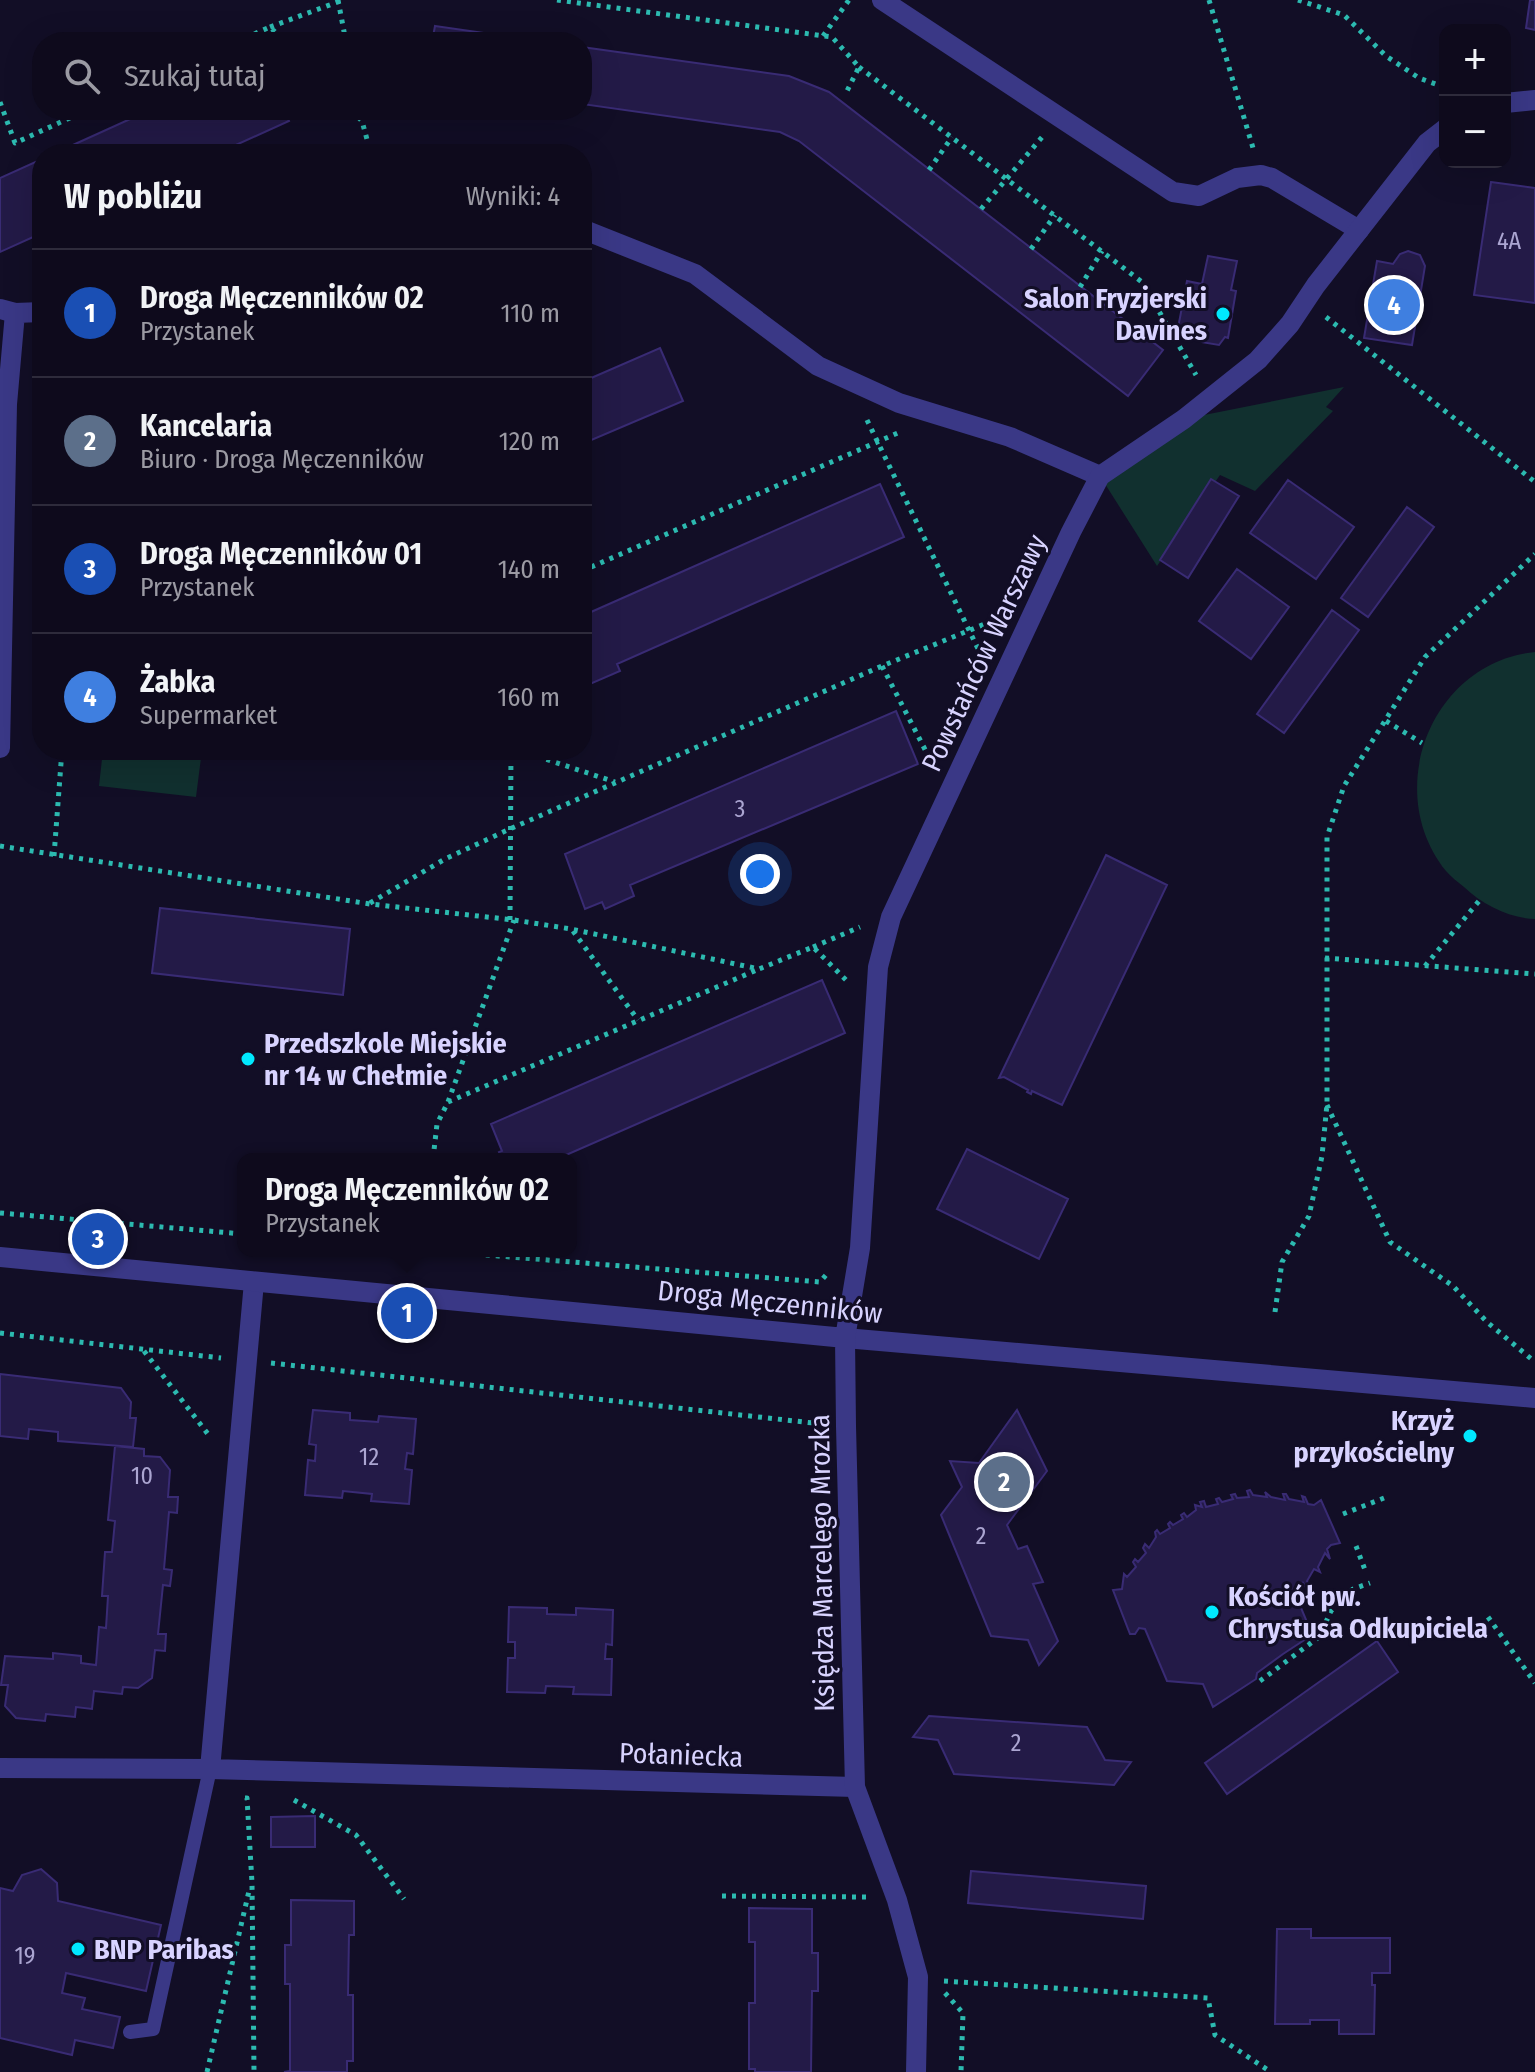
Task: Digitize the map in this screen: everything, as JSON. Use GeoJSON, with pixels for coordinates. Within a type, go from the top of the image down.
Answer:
{"type":"FeatureCollection","features":[{"type":"Feature","properties":{"kind":"street"},"geometry":{"type":"LineString","coordinates":[[882,0],[1173,192],[1199,196],[1237,178],[1261,175],[1272,178],[1359,230]]}},
{"type":"Feature","properties":{"kind":"street"},"geometry":{"type":"LineString","coordinates":[[1511,102],[1535,100]]}},
{"type":"Feature","properties":{"kind":"street","name":"Powstańców Warszawy"},"geometry":{"type":"LineString","coordinates":[[845,1338],[860,1248],[878,967],[891,917],[1071,532],[1100,476],[1184,419],[1258,360],[1427,143],[1439,134]]}},
{"type":"Feature","properties":{"kind":"street"},"geometry":{"type":"LineString","coordinates":[[592,233],[695,274],[818,366],[899,403],[1010,437],[1100,476]]}},
{"type":"Feature","properties":{"kind":"street"},"geometry":{"type":"LineString","coordinates":[[0,748],[8,311],[32,312]]}},
{"type":"Feature","properties":{"kind":"street","name":"Droga Męczenników"},"geometry":{"type":"LineString","coordinates":[[0,1257],[845,1338],[1535,1398]]}},
{"type":"Feature","properties":{"kind":"street"},"geometry":{"type":"LineString","coordinates":[[210,1769],[254,1282]]}},
{"type":"Feature","properties":{"kind":"street","name":"Księdza Marcelego Mrozka"},"geometry":{"type":"LineString","coordinates":[[845,1338],[855,1787]]}},
{"type":"Feature","properties":{"kind":"street","name":"Połaniecka"},"geometry":{"type":"LineString","coordinates":[[0,1768],[210,1769],[855,1787]]}},
{"type":"Feature","properties":{"kind":"street"},"geometry":{"type":"LineString","coordinates":[[855,1787],[897,1900],[918,1977],[916,2072]]}},
{"type":"Feature","properties":{"kind":"lane"},"geometry":{"type":"LineString","coordinates":[[130,2032],[153,2029],[210,1769]]}},
{"type":"Feature","properties":{"kind":"path"},"geometry":{"type":"LineString","coordinates":[[259,32],[340,0],[345,32]]}},
{"type":"Feature","properties":{"kind":"path"},"geometry":{"type":"LineString","coordinates":[[557,0],[832,37],[859,67],[1142,282],[1197,376]]}},
{"type":"Feature","properties":{"kind":"path"},"geometry":{"type":"LineString","coordinates":[[823,36],[849,0]]}},
{"type":"Feature","properties":{"kind":"path"},"geometry":{"type":"LineString","coordinates":[[1209,0],[1254,149]]}},
{"type":"Feature","properties":{"kind":"path"},"geometry":{"type":"LineString","coordinates":[[1298,0],[1344,15],[1386,56],[1419,78],[1439,85]]}},
{"type":"Feature","properties":{"kind":"path"},"geometry":{"type":"LineString","coordinates":[[270,27],[275,32]]}},
{"type":"Feature","properties":{"kind":"path"},"geometry":{"type":"LineString","coordinates":[[846,93],[859,67]]}},
{"type":"Feature","properties":{"kind":"path"},"geometry":{"type":"LineString","coordinates":[[0,102],[15,143],[65,120]]}},
{"type":"Feature","properties":{"kind":"path"},"geometry":{"type":"LineString","coordinates":[[981,209],[1059,116]]}},
{"type":"Feature","properties":{"kind":"path"},"geometry":{"type":"LineString","coordinates":[[362,121],[368,144]]}},
{"type":"Feature","properties":{"kind":"path"},"geometry":{"type":"LineString","coordinates":[[929,170],[952,137]]}},
{"type":"Feature","properties":{"kind":"path"},"geometry":{"type":"LineString","coordinates":[[1031,249],[1055,215]]}},
{"type":"Feature","properties":{"kind":"path"},"geometry":{"type":"LineString","coordinates":[[1080,287],[1102,251]]}},
{"type":"Feature","properties":{"kind":"path"},"geometry":{"type":"LineString","coordinates":[[1306,302],[1535,482]]}},
{"type":"Feature","properties":{"kind":"path"},"geometry":{"type":"LineString","coordinates":[[863,408],[984,661]]}},
{"type":"Feature","properties":{"kind":"path"},"geometry":{"type":"LineString","coordinates":[[592,567],[878,443]]}},
{"type":"Feature","properties":{"kind":"path"},"geometry":{"type":"LineString","coordinates":[[1275,1312],[1282,1262],[1309,1216],[1322,1156],[1327,1104],[1327,837],[1344,786],[1425,657],[1535,554]]}},
{"type":"Feature","properties":{"kind":"path"},"geometry":{"type":"LineString","coordinates":[[370,904],[445,859],[512,828],[882,666],[1007,615]]}},
{"type":"Feature","properties":{"kind":"path"},"geometry":{"type":"LineString","coordinates":[[882,666],[935,769]]}},
{"type":"Feature","properties":{"kind":"path"},"geometry":{"type":"LineString","coordinates":[[1386,721],[1422,743]]}},
{"type":"Feature","properties":{"kind":"path"},"geometry":{"type":"LineString","coordinates":[[54,856],[61,760]]}},
{"type":"Feature","properties":{"kind":"path"},"geometry":{"type":"LineString","coordinates":[[434,1153],[437,1124],[448,1102],[512,920],[511,760]]}},
{"type":"Feature","properties":{"kind":"path"},"geometry":{"type":"LineString","coordinates":[[548,760],[615,782]]}},
{"type":"Feature","properties":{"kind":"path"},"geometry":{"type":"LineString","coordinates":[[0,846],[370,904],[571,929],[759,969]]}},
{"type":"Feature","properties":{"kind":"path"},"geometry":{"type":"LineString","coordinates":[[1424,967],[1479,901]]}},
{"type":"Feature","properties":{"kind":"path"},"geometry":{"type":"LineString","coordinates":[[448,1102],[866,925]]}},
{"type":"Feature","properties":{"kind":"path"},"geometry":{"type":"LineString","coordinates":[[571,929],[638,1020]]}},
{"type":"Feature","properties":{"kind":"path"},"geometry":{"type":"LineString","coordinates":[[813,947],[854,987]]}},
{"type":"Feature","properties":{"kind":"path"},"geometry":{"type":"LineString","coordinates":[[1325,958],[1535,974]]}},
{"type":"Feature","properties":{"kind":"path"},"geometry":{"type":"LineString","coordinates":[[1327,1104],[1390,1242],[1453,1286],[1487,1322],[1535,1362]]}},
{"type":"Feature","properties":{"kind":"path"},"geometry":{"type":"LineString","coordinates":[[0,1213],[237,1233]]}},
{"type":"Feature","properties":{"kind":"path"},"geometry":{"type":"LineString","coordinates":[[510,1257],[820,1282],[832,1269]]}},
{"type":"Feature","properties":{"kind":"path"},"geometry":{"type":"LineString","coordinates":[[0,1333],[823,1424]]}},
{"type":"Feature","properties":{"kind":"path"},"geometry":{"type":"LineString","coordinates":[[144,1350],[217,1445]]}},
{"type":"Feature","properties":{"kind":"path"},"geometry":{"type":"LineString","coordinates":[[1343,1514],[1384,1498]]}},
{"type":"Feature","properties":{"kind":"path"},"geometry":{"type":"LineString","coordinates":[[1356,1546],[1365,1570]]}},
{"type":"Feature","properties":{"kind":"path"},"geometry":{"type":"LineString","coordinates":[[1260,1681],[1319,1637],[1331,1611],[1353,1589],[1370,1583]]}},
{"type":"Feature","properties":{"kind":"path"},"geometry":{"type":"LineString","coordinates":[[1488,1617],[1535,1683]]}},
{"type":"Feature","properties":{"kind":"path"},"geometry":{"type":"LineString","coordinates":[[288,1797],[356,1835],[404,1899]]}},
{"type":"Feature","properties":{"kind":"path"},"geometry":{"type":"LineString","coordinates":[[207,2072],[252,1883]]}},
{"type":"Feature","properties":{"kind":"path"},"geometry":{"type":"LineString","coordinates":[[722,1896],[871,1897]]}},
{"type":"Feature","properties":{"kind":"path"},"geometry":{"type":"LineString","coordinates":[[961,2072],[963,2013],[934,1980],[1208,1998],[1215,2035],[1271,2072]]}},
{"type":"Feature","properties":{"kind":"green space"},"geometry":{"type":"Polygon","coordinates":[[[1344,387],[1326,407],[1333,411],[1255,491],[1220,475],[1157,566],[1100,476],[1184,419],[1344,387]]]}},
{"type":"Feature","properties":{"kind":"green space"},"geometry":{"type":"Polygon","coordinates":[[[1535,652],[1535,919],[1497,909],[1479,899],[1446,871],[1427,839],[1418,804],[1418,769],[1428,735],[1444,704],[1468,679],[1499,661],[1535,652]]]}},
{"type":"Feature","properties":{"kind":"green space"},"geometry":{"type":"Polygon","coordinates":[[[102,760],[201,760],[196,797],[99,786],[102,760]]]}},
{"type":"Feature","properties":{"kind":"building"},"geometry":{"type":"Polygon","coordinates":[[[1530,0],[1535,0],[1535,30],[1526,28],[1530,0]]]}},
{"type":"Feature","properties":{"kind":"building"},"geometry":{"type":"Polygon","coordinates":[[[435,26],[477,32],[434,32],[435,26]]]}},
{"type":"Feature","properties":{"kind":"building"},"geometry":{"type":"Polygon","coordinates":[[[592,48],[789,76],[829,92],[1163,350],[1128,396],[799,141],[780,132],[592,105],[592,48]]]}},
{"type":"Feature","properties":{"kind":"building"},"geometry":{"type":"Polygon","coordinates":[[[128,120],[289,121],[238,144],[75,144],[128,120]]]}},
{"type":"Feature","properties":{"kind":"building"},"geometry":{"type":"Polygon","coordinates":[[[32,164],[32,238],[0,252],[0,178],[32,164]]]}},
{"type":"Feature","properties":{"kind":"building"},"geometry":{"type":"Polygon","coordinates":[[[1491,182],[1535,188],[1535,303],[1474,295],[1491,182]]]}},
{"type":"Feature","properties":{"kind":"building"},"geometry":{"type":"Polygon","coordinates":[[[1408,251],[1420,255],[1425,266],[1412,345],[1364,338],[1377,261],[1393,264],[1400,254],[1408,251]]]}},
{"type":"Feature","properties":{"kind":"building"},"geometry":{"type":"Polygon","coordinates":[[[1208,256],[1237,261],[1231,290],[1236,291],[1228,338],[1225,337],[1219,345],[1201,342],[1202,332],[1178,328],[1187,281],[1202,284],[1208,256]]]}},
{"type":"Feature","properties":{"kind":"building"},"geometry":{"type":"Polygon","coordinates":[[[660,348],[683,401],[592,440],[592,378],[660,348]]]}},
{"type":"Feature","properties":{"kind":"building"},"geometry":{"type":"Polygon","coordinates":[[[1211,479],[1239,496],[1188,578],[1160,560],[1211,479]]]}},
{"type":"Feature","properties":{"kind":"building"},"geometry":{"type":"Polygon","coordinates":[[[1288,480],[1354,527],[1316,579],[1250,533],[1288,480]]]}},
{"type":"Feature","properties":{"kind":"building"},"geometry":{"type":"Polygon","coordinates":[[[880,484],[904,537],[617,664],[620,671],[592,683],[592,612],[880,484]]]}},
{"type":"Feature","properties":{"kind":"building"},"geometry":{"type":"Polygon","coordinates":[[[1407,507],[1434,527],[1368,617],[1341,598],[1407,507]]]}},
{"type":"Feature","properties":{"kind":"building"},"geometry":{"type":"Polygon","coordinates":[[[1237,569],[1289,607],[1251,659],[1199,621],[1237,569]]]}},
{"type":"Feature","properties":{"kind":"building"},"geometry":{"type":"Polygon","coordinates":[[[1332,610],[1359,630],[1284,733],[1257,714],[1332,610]]]}},
{"type":"Feature","properties":{"kind":"building"},"geometry":{"type":"Polygon","coordinates":[[[896,711],[918,764],[630,885],[634,896],[605,909],[602,902],[585,909],[565,854],[896,711]]]}},
{"type":"Feature","properties":{"kind":"building"},"geometry":{"type":"Polygon","coordinates":[[[1106,855],[1167,885],[1062,1105],[1032,1091],[1031,1094],[1004,1077],[999,1078],[1106,855]]]}},
{"type":"Feature","properties":{"kind":"building"},"geometry":{"type":"Polygon","coordinates":[[[160,908],[350,929],[343,995],[152,973],[160,908]]]}},
{"type":"Feature","properties":{"kind":"building"},"geometry":{"type":"Polygon","coordinates":[[[822,980],[845,1033],[571,1153],[499,1153],[502,1151],[491,1124],[822,980]]]}},
{"type":"Feature","properties":{"kind":"building"},"geometry":{"type":"Polygon","coordinates":[[[967,1149],[1068,1199],[1039,1259],[937,1209],[967,1149]]]}},
{"type":"Feature","properties":{"kind":"building"},"geometry":{"type":"Polygon","coordinates":[[[0,1374],[121,1388],[131,1402],[130,1418],[136,1418],[133,1447],[58,1441],[58,1432],[29,1429],[28,1439],[0,1436],[0,1374]]]}},
{"type":"Feature","properties":{"kind":"building"},"geometry":{"type":"Polygon","coordinates":[[[313,1410],[350,1413],[350,1420],[378,1422],[379,1416],[416,1419],[413,1454],[407,1453],[405,1469],[412,1470],[409,1504],[371,1501],[372,1494],[343,1491],[342,1498],[305,1495],[308,1460],[315,1461],[316,1445],[309,1444],[313,1410]]]}},
{"type":"Feature","properties":{"kind":"building"},"geometry":{"type":"Polygon","coordinates":[[[1017,1410],[1047,1471],[1007,1525],[1018,1549],[1027,1546],[1043,1582],[1033,1584],[1058,1641],[1039,1665],[1028,1640],[991,1636],[941,1515],[962,1487],[950,1461],[979,1463],[1017,1410]]]}},
{"type":"Feature","properties":{"kind":"building"},"geometry":{"type":"Polygon","coordinates":[[[115,1446],[144,1449],[144,1456],[160,1457],[170,1470],[168,1497],[178,1497],[177,1513],[169,1512],[164,1569],[172,1570],[170,1586],[163,1585],[158,1634],[166,1634],[165,1651],[155,1650],[152,1678],[138,1688],[123,1687],[122,1694],[94,1691],[92,1709],[76,1707],[75,1717],[46,1714],[45,1721],[16,1718],[5,1706],[8,1685],[1,1685],[5,1656],[53,1659],[53,1653],[81,1656],[81,1663],[96,1665],[99,1627],[106,1628],[108,1596],[102,1596],[105,1552],[112,1552],[115,1521],[108,1520],[115,1446]]]}},
{"type":"Feature","properties":{"kind":"building","name":"Kościół pw. Chrystusa Odkupiciela"},"geometry":{"type":"Polygon","coordinates":[[[1250,1490],[1253,1495],[1267,1497],[1265,1492],[1271,1497],[1285,1500],[1283,1494],[1286,1494],[1289,1499],[1304,1502],[1302,1496],[1308,1504],[1314,1505],[1321,1500],[1340,1543],[1327,1549],[1330,1559],[1325,1553],[1318,1567],[1320,1572],[1314,1569],[1307,1581],[1309,1587],[1307,1589],[1303,1583],[1296,1596],[1309,1627],[1314,1631],[1309,1641],[1306,1639],[1283,1654],[1257,1673],[1256,1679],[1213,1707],[1203,1684],[1167,1681],[1145,1629],[1139,1628],[1135,1634],[1130,1634],[1113,1590],[1122,1589],[1124,1574],[1127,1577],[1136,1567],[1133,1562],[1135,1559],[1138,1562],[1146,1553],[1143,1548],[1145,1544],[1149,1548],[1157,1530],[1160,1534],[1170,1528],[1168,1524],[1173,1525],[1183,1519],[1181,1515],[1184,1513],[1187,1517],[1196,1510],[1195,1505],[1202,1507],[1200,1502],[1204,1501],[1206,1507],[1218,1504],[1216,1499],[1219,1498],[1222,1502],[1233,1499],[1231,1495],[1235,1494],[1237,1498],[1249,1497],[1247,1491],[1250,1490]]]}},
{"type":"Feature","properties":{"kind":"building"},"geometry":{"type":"Polygon","coordinates":[[[509,1607],[547,1608],[547,1614],[576,1615],[576,1608],[613,1610],[612,1645],[606,1644],[605,1659],[612,1659],[611,1695],[573,1694],[574,1687],[546,1686],[545,1693],[507,1692],[508,1658],[515,1658],[515,1642],[508,1642],[509,1607]]]}},
{"type":"Feature","properties":{"kind":"building"},"geometry":{"type":"Polygon","coordinates":[[[1377,1641],[1398,1672],[1227,1794],[1205,1763],[1377,1641]]]}},
{"type":"Feature","properties":{"kind":"building"},"geometry":{"type":"Polygon","coordinates":[[[929,1716],[1087,1727],[1105,1760],[1131,1762],[1114,1785],[954,1774],[938,1740],[913,1737],[929,1716]]]}},
{"type":"Feature","properties":{"kind":"building"},"geometry":{"type":"Polygon","coordinates":[[[315,1816],[315,1847],[271,1847],[271,1817],[315,1816]]]}},
{"type":"Feature","properties":{"kind":"building","name":"BNP Paribas"},"geometry":{"type":"Polygon","coordinates":[[[41,1869],[57,1883],[58,1901],[161,1925],[146,1991],[66,1973],[62,1993],[85,1998],[82,2009],[120,2017],[113,2048],[75,2040],[72,2055],[0,2038],[0,1888],[13,1891],[22,1875],[41,1869]]]}},
{"type":"Feature","properties":{"kind":"building"},"geometry":{"type":"Polygon","coordinates":[[[971,1871],[1146,1886],[1143,1919],[968,1903],[971,1871]]]}},
{"type":"Feature","properties":{"kind":"building"},"geometry":{"type":"Polygon","coordinates":[[[291,1900],[354,1901],[354,1935],[349,1935],[348,1995],[353,1995],[353,2061],[347,2061],[347,2072],[284,2072],[290,2071],[290,1984],[285,1984],[285,1945],[291,1945],[291,1900]]]}},
{"type":"Feature","properties":{"kind":"building"},"geometry":{"type":"Polygon","coordinates":[[[749,1908],[812,1909],[812,1953],[818,1953],[818,1991],[812,1991],[811,2072],[755,2072],[755,2069],[749,2069],[749,2003],[755,2003],[755,1942],[749,1942],[749,1908]]]}},
{"type":"Feature","properties":{"kind":"building"},"geometry":{"type":"Polygon","coordinates":[[[1277,1929],[1311,1929],[1311,1938],[1390,1938],[1390,1973],[1372,1973],[1372,1985],[1375,1985],[1374,2034],[1339,2034],[1339,2020],[1275,2024],[1277,1929]]]}},
{"type":"Feature","properties":{"kind":"place","name":"Żabka"},"geometry":{"type":"Point","coordinates":[1394,305]}},
{"type":"Feature","properties":{"kind":"place","name":"Salon Fryzjerski Davines"},"geometry":{"type":"Point","coordinates":[1223,314]}},
{"type":"Feature","properties":{"kind":"place","name":"Przedszkole Miejskie nr 14 w Chełmie"},"geometry":{"type":"Point","coordinates":[248,1059]}},
{"type":"Feature","properties":{"kind":"place","name":"Droga Męczenników 01"},"geometry":{"type":"Point","coordinates":[98,1239]}},
{"type":"Feature","properties":{"kind":"place","name":"Droga Męczenników 02"},"geometry":{"type":"Point","coordinates":[407,1313]}},
{"type":"Feature","properties":{"kind":"place","name":"Krzyż przykościelny"},"geometry":{"type":"Point","coordinates":[1470,1436]}},
{"type":"Feature","properties":{"kind":"place","name":"Kancelaria"},"geometry":{"type":"Point","coordinates":[1004,1482]}},
{"type":"Feature","properties":{"kind":"place","name":"Kościół pw. Chrystusa Odkupiciela"},"geometry":{"type":"Point","coordinates":[1212,1612]}},
{"type":"Feature","properties":{"kind":"place","name":"BNP Paribas"},"geometry":{"type":"Point","coordinates":[78,1949]}}]}
